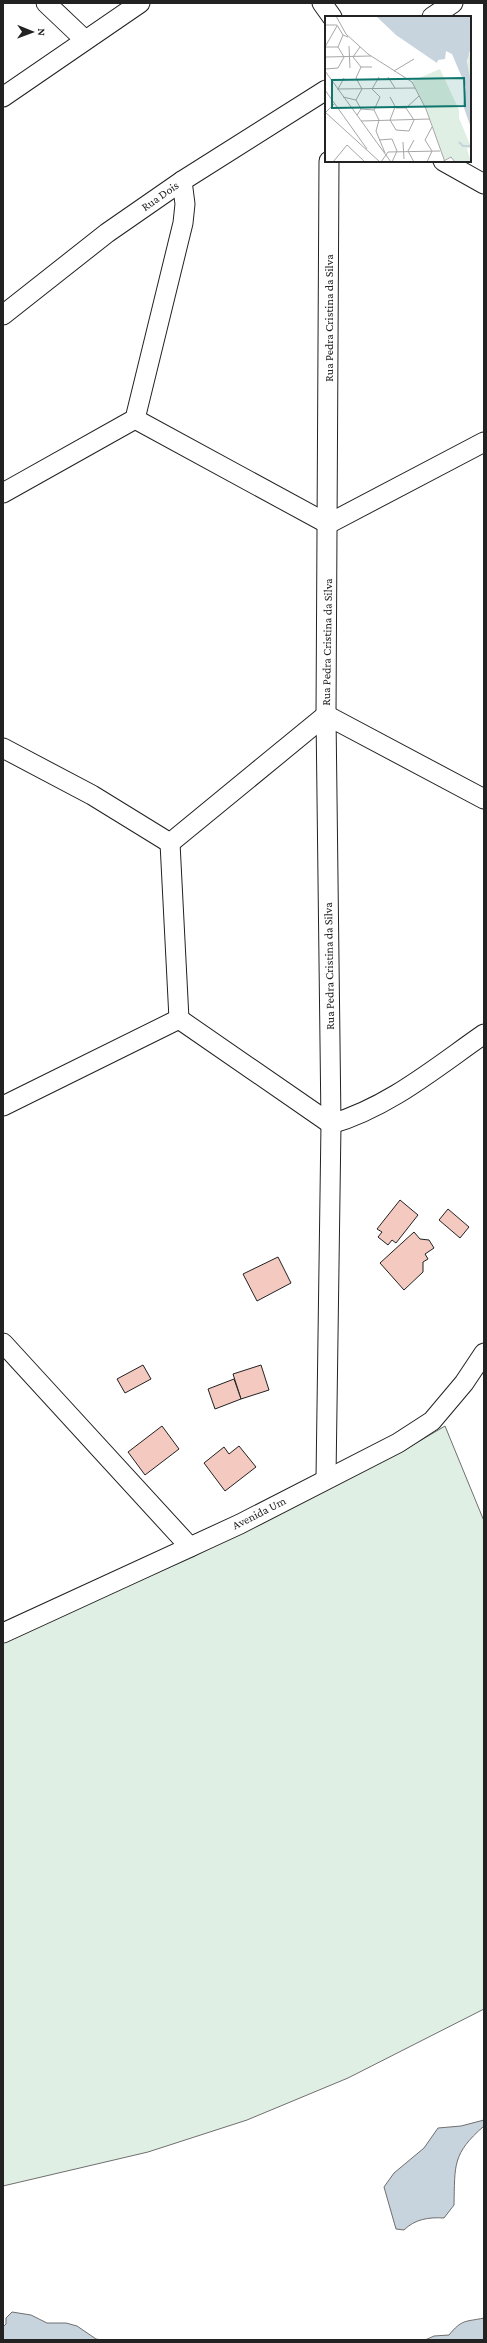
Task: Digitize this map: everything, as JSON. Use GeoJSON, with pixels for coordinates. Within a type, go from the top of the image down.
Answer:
{"type":"FeatureCollection","features":[{"type":"Feature","properties":{"kind":"street"},"geometry":{"type":"LineString","coordinates":[[46,3],[85,40]]}},
{"type":"Feature","properties":{"kind":"street"},"geometry":{"type":"LineString","coordinates":[[3,97],[140,3]]}},
{"type":"Feature","properties":{"kind":"street"},"geometry":{"type":"LineString","coordinates":[[322,3],[331,16]]}},
{"type":"Feature","properties":{"kind":"street"},"geometry":{"type":"LineString","coordinates":[[434,16],[453,3]]}},
{"type":"Feature","properties":{"kind":"street","name":"Rua Dois"},"geometry":{"type":"LineString","coordinates":[[3,315],[107,233],[182,181],[325,91]]}},
{"type":"Feature","properties":{"kind":"street","name":"Rua Pedra Cristina da Silva"},"geometry":{"type":"LineString","coordinates":[[326,1478],[331,1124],[326,715],[329,162]]}},
{"type":"Feature","properties":{"kind":"street"},"geometry":{"type":"LineString","coordinates":[[445,162],[484,184]]}},
{"type":"Feature","properties":{"kind":"street"},"geometry":{"type":"LineString","coordinates":[[3,493],[135,419],[184,224],[185,204],[182,181]]}},
{"type":"Feature","properties":{"kind":"street"},"geometry":{"type":"LineString","coordinates":[[135,419],[328,524],[484,442]]}},
{"type":"Feature","properties":{"kind":"street"},"geometry":{"type":"LineString","coordinates":[[170,843],[326,715],[484,799]]}},
{"type":"Feature","properties":{"kind":"street"},"geometry":{"type":"LineString","coordinates":[[3,748],[92,795],[170,843]]}},
{"type":"Feature","properties":{"kind":"street"},"geometry":{"type":"LineString","coordinates":[[170,843],[179,1019]]}},
{"type":"Feature","properties":{"kind":"street"},"geometry":{"type":"LineString","coordinates":[[179,1019],[331,1124],[351,1118],[387,1101],[484,1034]]}},
{"type":"Feature","properties":{"kind":"street"},"geometry":{"type":"LineString","coordinates":[[3,1106],[179,1019]]}},
{"type":"Feature","properties":{"kind":"street"},"geometry":{"type":"LineString","coordinates":[[3,1344],[190,1547]]}},
{"type":"Feature","properties":{"kind":"street","name":"Avenida Um"},"geometry":{"type":"LineString","coordinates":[[3,1633],[240,1524],[326,1478],[366,1461],[432,1421],[464,1383],[484,1353]]}},
{"type":"Feature","properties":{"kind":"green space"},"geometry":{"type":"Polygon","coordinates":[[[445,1426],[484,1521],[484,2009],[348,2078],[247,2120],[148,2152],[3,2186],[3,1641],[193,1557],[401,1452],[445,1426]]]}},
{"type":"Feature","properties":{"kind":"shaded area"},"geometry":{"type":"Polygon","coordinates":[[[484,2120],[484,2126],[466,2145],[457,2161],[455,2170],[454,2205],[444,2218],[422,2220],[413,2223],[404,2230],[396,2229],[384,2187],[394,2173],[424,2148],[438,2128],[461,2126],[484,2120]]]}},
{"type":"Feature","properties":{"kind":"shaded area"},"geometry":{"type":"Polygon","coordinates":[[[12,2312],[31,2315],[47,2323],[66,2323],[77,2326],[96,2339],[102,2340],[3,2340],[3,2327],[6,2324],[6,2318],[12,2312]]]}},
{"type":"Feature","properties":{"kind":"shaded area"},"geometry":{"type":"Polygon","coordinates":[[[484,2318],[484,2340],[425,2340],[434,2336],[449,2335],[457,2326],[464,2322],[484,2318]]]}},
{"type":"Feature","properties":{"kind":"building"},"geometry":{"type":"Polygon","coordinates":[[[400,1200],[418,1215],[396,1243],[392,1240],[388,1245],[378,1237],[382,1232],[377,1229],[400,1200]]]}},
{"type":"Feature","properties":{"kind":"building"},"geometry":{"type":"Polygon","coordinates":[[[448,1209],[469,1227],[460,1238],[439,1220],[448,1209]]]}},
{"type":"Feature","properties":{"kind":"building"},"geometry":{"type":"Polygon","coordinates":[[[414,1232],[420,1239],[429,1240],[434,1248],[425,1254],[428,1259],[423,1262],[423,1272],[404,1290],[380,1263],[414,1232]]]}},
{"type":"Feature","properties":{"kind":"building"},"geometry":{"type":"Polygon","coordinates":[[[278,1257],[291,1283],[257,1301],[243,1274],[278,1257]]]}},
{"type":"Feature","properties":{"kind":"building"},"geometry":{"type":"Polygon","coordinates":[[[143,1365],[151,1379],[125,1393],[117,1379],[143,1365]]]}},
{"type":"Feature","properties":{"kind":"building"},"geometry":{"type":"Polygon","coordinates":[[[261,1365],[269,1390],[241,1399],[233,1374],[261,1365]]]}},
{"type":"Feature","properties":{"kind":"building"},"geometry":{"type":"Polygon","coordinates":[[[234,1379],[241,1399],[215,1409],[208,1389],[234,1379]]]}},
{"type":"Feature","properties":{"kind":"building"},"geometry":{"type":"Polygon","coordinates":[[[162,1426],[179,1449],[145,1475],[128,1452],[162,1426]]]}},
{"type":"Feature","properties":{"kind":"building"},"geometry":{"type":"Polygon","coordinates":[[[239,1446],[256,1467],[225,1491],[204,1463],[224,1447],[229,1454],[239,1446]]]}}]}
